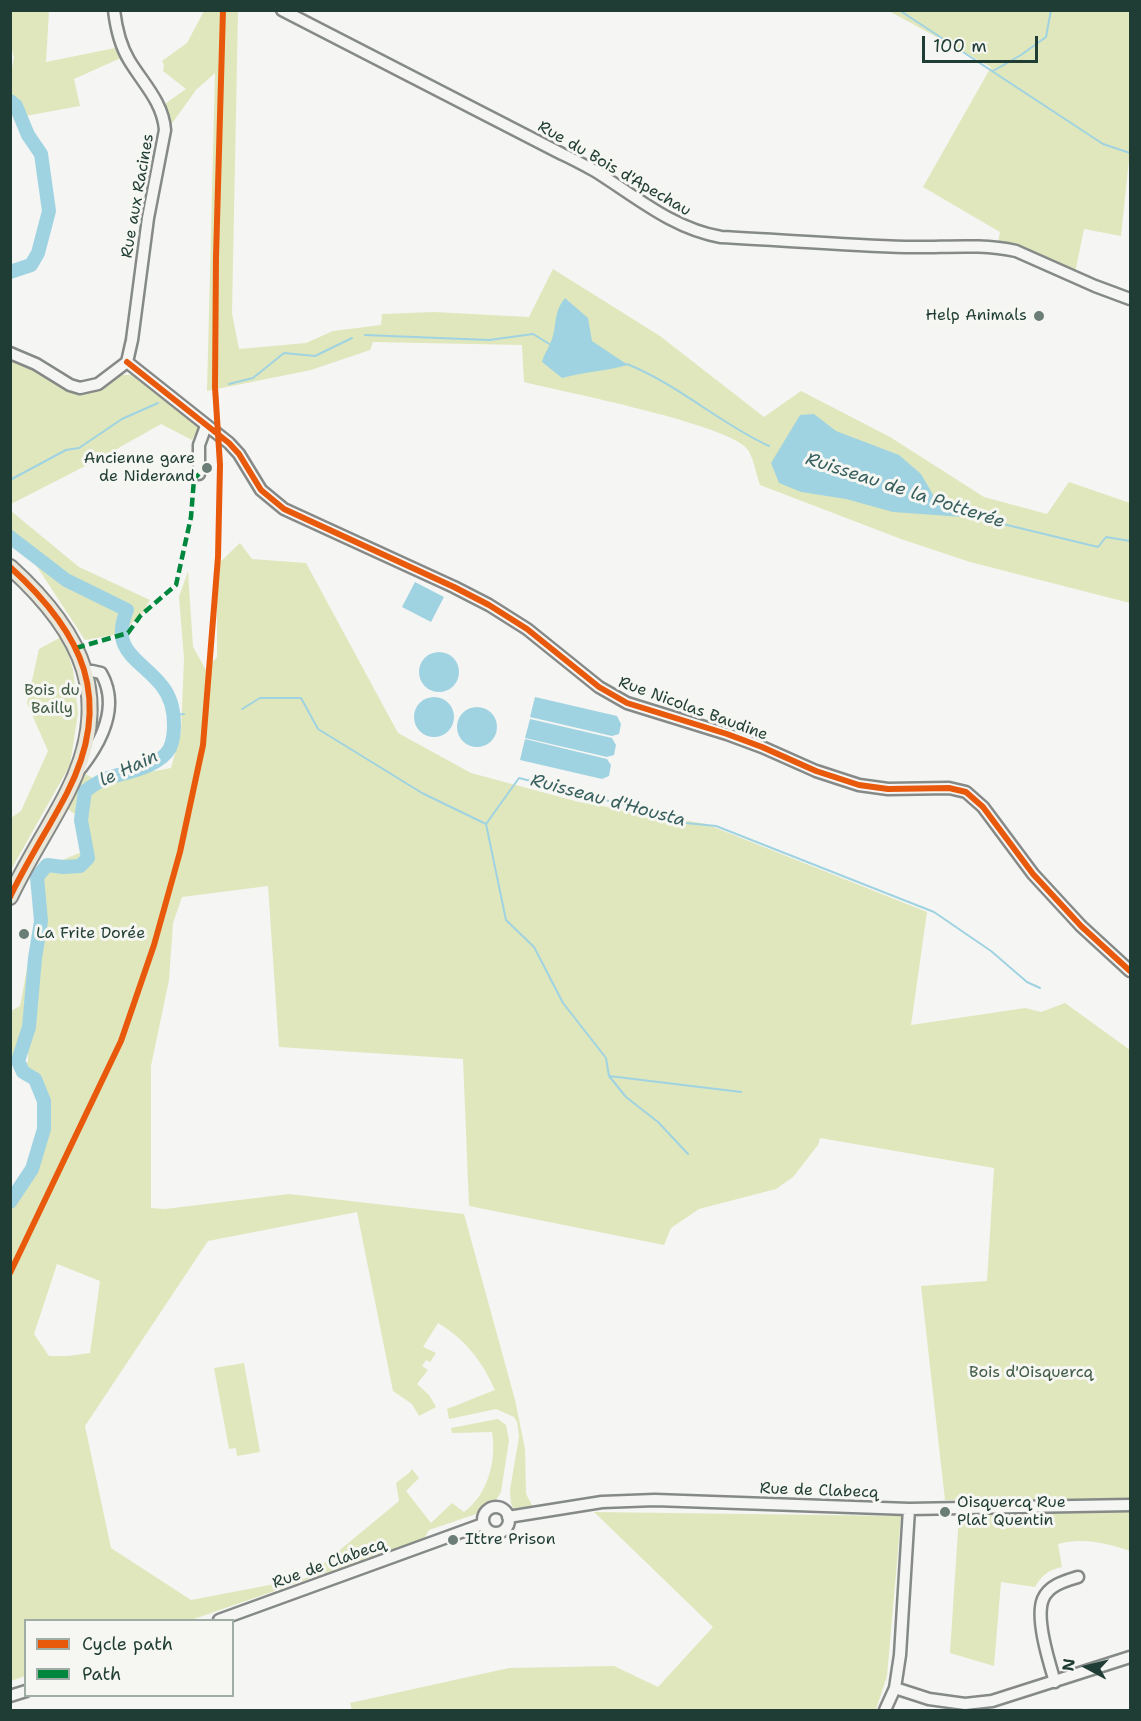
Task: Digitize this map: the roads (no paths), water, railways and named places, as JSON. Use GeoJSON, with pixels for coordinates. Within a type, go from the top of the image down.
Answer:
{"type":"FeatureCollection","features":[{"type":"Feature","properties":{"kind":"main road"},"geometry":{"type":"LineString","coordinates":[[10,567],[43,598],[71,635],[85,672],[90,700],[90,716],[85,744],[75,775],[10,897]]}},
{"type":"Feature","properties":{"kind":"street","name":"Rue aux Racines"},"geometry":{"type":"LineString","coordinates":[[114,10],[124,51],[155,100],[165,130],[148,218],[127,362]]}},
{"type":"Feature","properties":{"kind":"street","name":"Rue du Bois d'Apechau"},"geometry":{"type":"LineString","coordinates":[[282,10],[572,159],[666,217],[702,234],[906,247],[1002,248],[1016,251],[1095,286],[1131,299]]}},
{"type":"Feature","properties":{"kind":"street"},"geometry":{"type":"LineString","coordinates":[[10,353],[80,388],[98,384],[127,362]]}},
{"type":"Feature","properties":{"kind":"street","name":"Rue Nicolas Baudine"},"geometry":{"type":"LineString","coordinates":[[127,362],[236,449],[261,490],[284,509],[489,605],[526,629],[599,687],[627,703],[727,734],[816,771],[860,785],[888,789],[949,788],[966,792],[982,807],[1034,874],[1074,918],[1131,971]]}},
{"type":"Feature","properties":{"kind":"street"},"geometry":{"type":"LineString","coordinates":[[199,474],[199,445],[206,426]]}},
{"type":"Feature","properties":{"kind":"street"},"geometry":{"type":"LineString","coordinates":[[75,775],[88,759],[100,738],[109,712],[108,690],[101,673],[85,672]]}},
{"type":"Feature","properties":{"kind":"street","name":"Rue de Clabecq"},"geometry":{"type":"LineString","coordinates":[[508,1517],[584,1504],[655,1500],[909,1509],[1131,1505]]}},
{"type":"Feature","properties":{"kind":"street","name":"Rue de Clabecq"},"geometry":{"type":"LineString","coordinates":[[491,1508],[501,1508],[508,1517],[507,1525],[501,1531],[493,1532],[483,1524],[484,1514],[491,1508]]}},
{"type":"Feature","properties":{"kind":"street"},"geometry":{"type":"LineString","coordinates":[[885,1710],[895,1688],[900,1655],[909,1509]]}},
{"type":"Feature","properties":{"kind":"street","name":"Rue de Clabecq"},"geometry":{"type":"LineString","coordinates":[[222,1619],[483,1524]]}},
{"type":"Feature","properties":{"kind":"street"},"geometry":{"type":"LineString","coordinates":[[1055,1682],[1044,1643],[1041,1608],[1047,1592],[1060,1582],[1078,1577]]}},
{"type":"Feature","properties":{"kind":"street"},"geometry":{"type":"LineString","coordinates":[[895,1688],[929,1699],[965,1704],[992,1701],[1131,1657]]}},
{"type":"Feature","properties":{"kind":"water"},"geometry":{"type":"Polygon","coordinates":[[[565,298],[588,318],[592,341],[628,365],[562,378],[542,362],[552,338],[558,310],[565,298]]]}},
{"type":"Feature","properties":{"kind":"water"},"geometry":{"type":"Polygon","coordinates":[[[814,414],[836,431],[899,455],[921,474],[935,498],[958,503],[976,518],[893,512],[846,499],[801,492],[779,483],[771,463],[800,415],[814,414]]]}},
{"type":"Feature","properties":{"kind":"water"},"geometry":{"type":"Polygon","coordinates":[[[415,582],[444,597],[431,622],[402,607],[415,582]]]}},
{"type":"Feature","properties":{"kind":"water"},"geometry":{"type":"Polygon","coordinates":[[[439,652],[453,658],[459,672],[453,686],[439,692],[425,686],[419,672],[425,658],[439,652]]]}},
{"type":"Feature","properties":{"kind":"water"},"geometry":{"type":"Polygon","coordinates":[[[434,697],[448,703],[454,717],[448,731],[434,737],[420,731],[414,717],[420,703],[434,697]]]}},
{"type":"Feature","properties":{"kind":"water"},"geometry":{"type":"Polygon","coordinates":[[[535,697],[617,716],[621,724],[619,734],[612,736],[530,717],[535,697]]]}},
{"type":"Feature","properties":{"kind":"water"},"geometry":{"type":"Polygon","coordinates":[[[477,707],[491,713],[497,727],[491,741],[477,747],[463,741],[457,727],[463,713],[477,707]]]}},
{"type":"Feature","properties":{"kind":"water"},"geometry":{"type":"Polygon","coordinates":[[[530,719],[612,738],[616,745],[614,755],[607,757],[525,738],[530,719]]]}},
{"type":"Feature","properties":{"kind":"water"},"geometry":{"type":"Polygon","coordinates":[[[525,739],[607,759],[611,765],[609,776],[602,779],[520,760],[525,739]]]}},
{"type":"Feature","properties":{"kind":"waterway"},"geometry":{"type":"LineString","coordinates":[[899,10],[1103,144],[1130,153]]}},
{"type":"Feature","properties":{"kind":"waterway"},"geometry":{"type":"LineString","coordinates":[[993,71],[1046,37],[1051,10]]}},
{"type":"Feature","properties":{"kind":"waterway","name":"le Hain"},"geometry":{"type":"LineString","coordinates":[[10,101],[16,106],[28,135],[41,154],[49,211],[38,253],[31,265],[10,272]]}},
{"type":"Feature","properties":{"kind":"waterway","name":"Ruisseau de la Potterée"},"geometry":{"type":"LineString","coordinates":[[365,335],[489,340],[533,334],[551,345]]}},
{"type":"Feature","properties":{"kind":"waterway","name":"Ruisseau de la Potterée"},"geometry":{"type":"LineString","coordinates":[[229,384],[253,378],[284,353],[315,356],[352,338]]}},
{"type":"Feature","properties":{"kind":"waterway","name":"Ruisseau de la Potterée"},"geometry":{"type":"LineString","coordinates":[[627,364],[664,382],[769,446]]}},
{"type":"Feature","properties":{"kind":"waterway","name":"Ruisseau de la Potterée"},"geometry":{"type":"LineString","coordinates":[[10,480],[66,450],[79,448],[122,419],[158,403]]}},
{"type":"Feature","properties":{"kind":"waterway","name":"Ruisseau de la Potterée"},"geometry":{"type":"LineString","coordinates":[[974,517],[1098,547],[1106,537],[1130,541]]}},
{"type":"Feature","properties":{"kind":"waterway","name":"le Hain"},"geometry":{"type":"LineString","coordinates":[[10,537],[66,580],[127,610],[122,624],[125,645],[130,654],[165,690],[171,704],[174,725],[170,748],[165,755],[150,765],[102,780],[85,791],[81,820],[88,858],[80,866],[47,865],[37,877],[41,921],[29,1027],[18,1061],[23,1072],[35,1079],[44,1101],[44,1129],[32,1169],[10,1202]]}},
{"type":"Feature","properties":{"kind":"waterway","name":"Ruisseau d'Housta"},"geometry":{"type":"LineString","coordinates":[[242,709],[260,698],[301,698],[318,729],[422,793],[486,824],[519,778],[664,815],[686,823],[716,826],[934,912],[991,951],[1027,982],[1040,988]]}},
{"type":"Feature","properties":{"kind":"waterway","name":"Ruisseau d'Housta"},"geometry":{"type":"LineString","coordinates":[[174,715],[184,714]]}},
{"type":"Feature","properties":{"kind":"waterway"},"geometry":{"type":"LineString","coordinates":[[486,824],[506,920],[534,947],[563,1003],[606,1058],[609,1076],[741,1092]]}},
{"type":"Feature","properties":{"kind":"waterway"},"geometry":{"type":"LineString","coordinates":[[609,1076],[626,1097],[658,1122],[688,1154]]}},
{"type":"Feature","properties":{"kind":"place","name":"Help Animals"},"geometry":{"type":"Point","coordinates":[1039,316]}},
{"type":"Feature","properties":{"kind":"place","name":"Ancienne gare de Niderand"},"geometry":{"type":"Point","coordinates":[207,468]}},
{"type":"Feature","properties":{"kind":"place","name":"La Frite Dorée"},"geometry":{"type":"Point","coordinates":[24,934]}},
{"type":"Feature","properties":{"kind":"place","name":"Oisquercq Rue Plat Quentin"},"geometry":{"type":"Point","coordinates":[945,1512]}},
{"type":"Feature","properties":{"kind":"place","name":"Ittre Prison"},"geometry":{"type":"Point","coordinates":[453,1540]}},
{"type":"Feature","properties":{"kind":"park label","name":"Bois du Bailly"},"geometry":{"type":"Point","coordinates":[52,700]}},
{"type":"Feature","properties":{"kind":"park label","name":"Bois d'Oisquercq"},"geometry":{"type":"Point","coordinates":[1031,1373]}}]}
